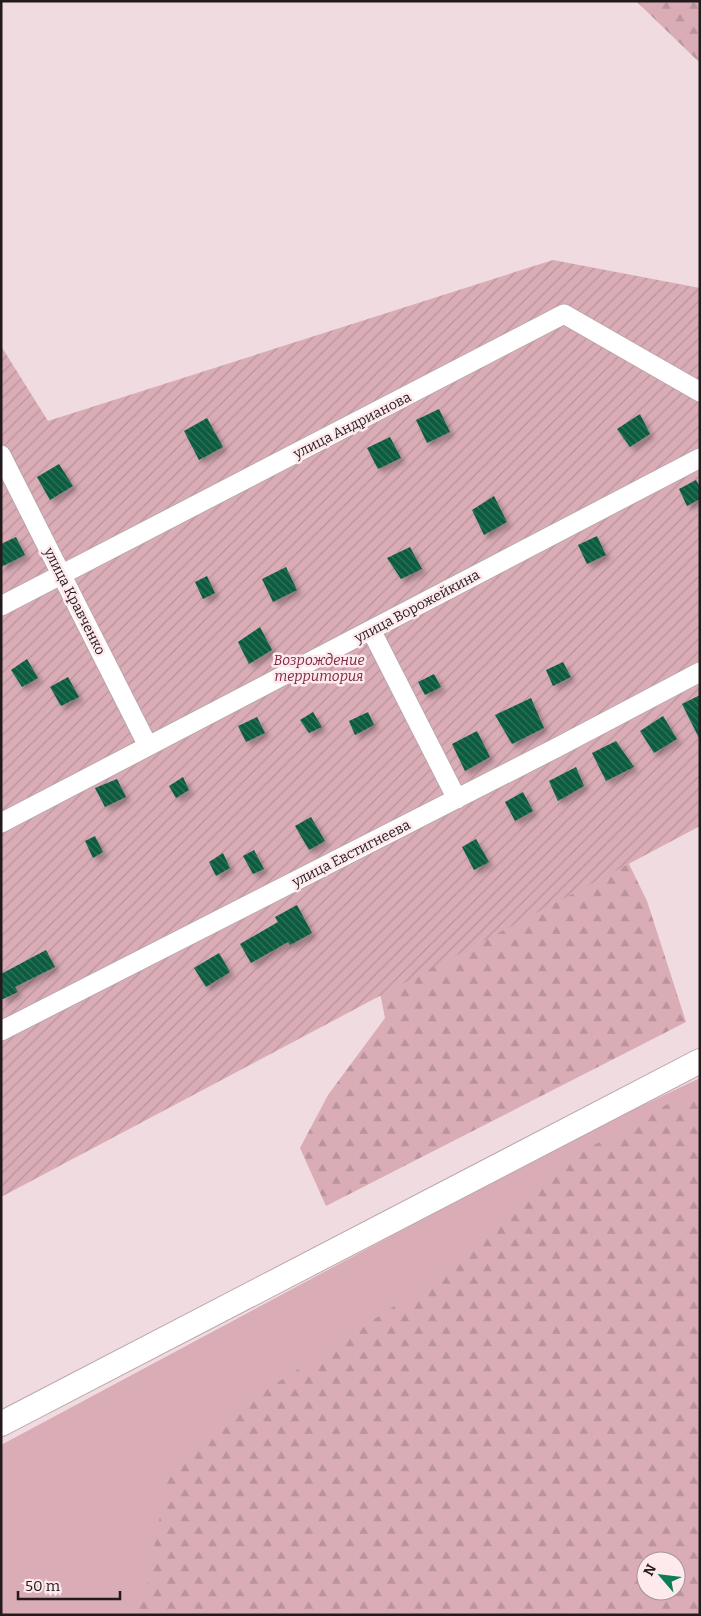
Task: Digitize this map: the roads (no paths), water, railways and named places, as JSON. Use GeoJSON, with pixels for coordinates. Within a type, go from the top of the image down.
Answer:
{"type":"FeatureCollection","features":[{"type":"Feature","properties":{"kind":"main road"},"geometry":{"type":"LineString","coordinates":[[1,1424],[700,1061]]}},
{"type":"Feature","properties":{"kind":"street","name":"улица Андрианова"},"geometry":{"type":"LineString","coordinates":[[1,606],[564,314],[700,392]]}},
{"type":"Feature","properties":{"kind":"street","name":"улица Кравченко"},"geometry":{"type":"LineString","coordinates":[[1,455],[148,746]]}},
{"type":"Feature","properties":{"kind":"street","name":"улица Ворожейкина"},"geometry":{"type":"LineString","coordinates":[[1,822],[700,458]]}},
{"type":"Feature","properties":{"kind":"street"},"geometry":{"type":"LineString","coordinates":[[371,630],[456,799]]}},
{"type":"Feature","properties":{"kind":"street","name":"улица Евстигнеева"},"geometry":{"type":"LineString","coordinates":[[1,1031],[700,672]]}},
{"type":"Feature","properties":{"kind":"park label","name":"Возрождение территория"},"geometry":{"type":"Point","coordinates":[319,668]}}]}
